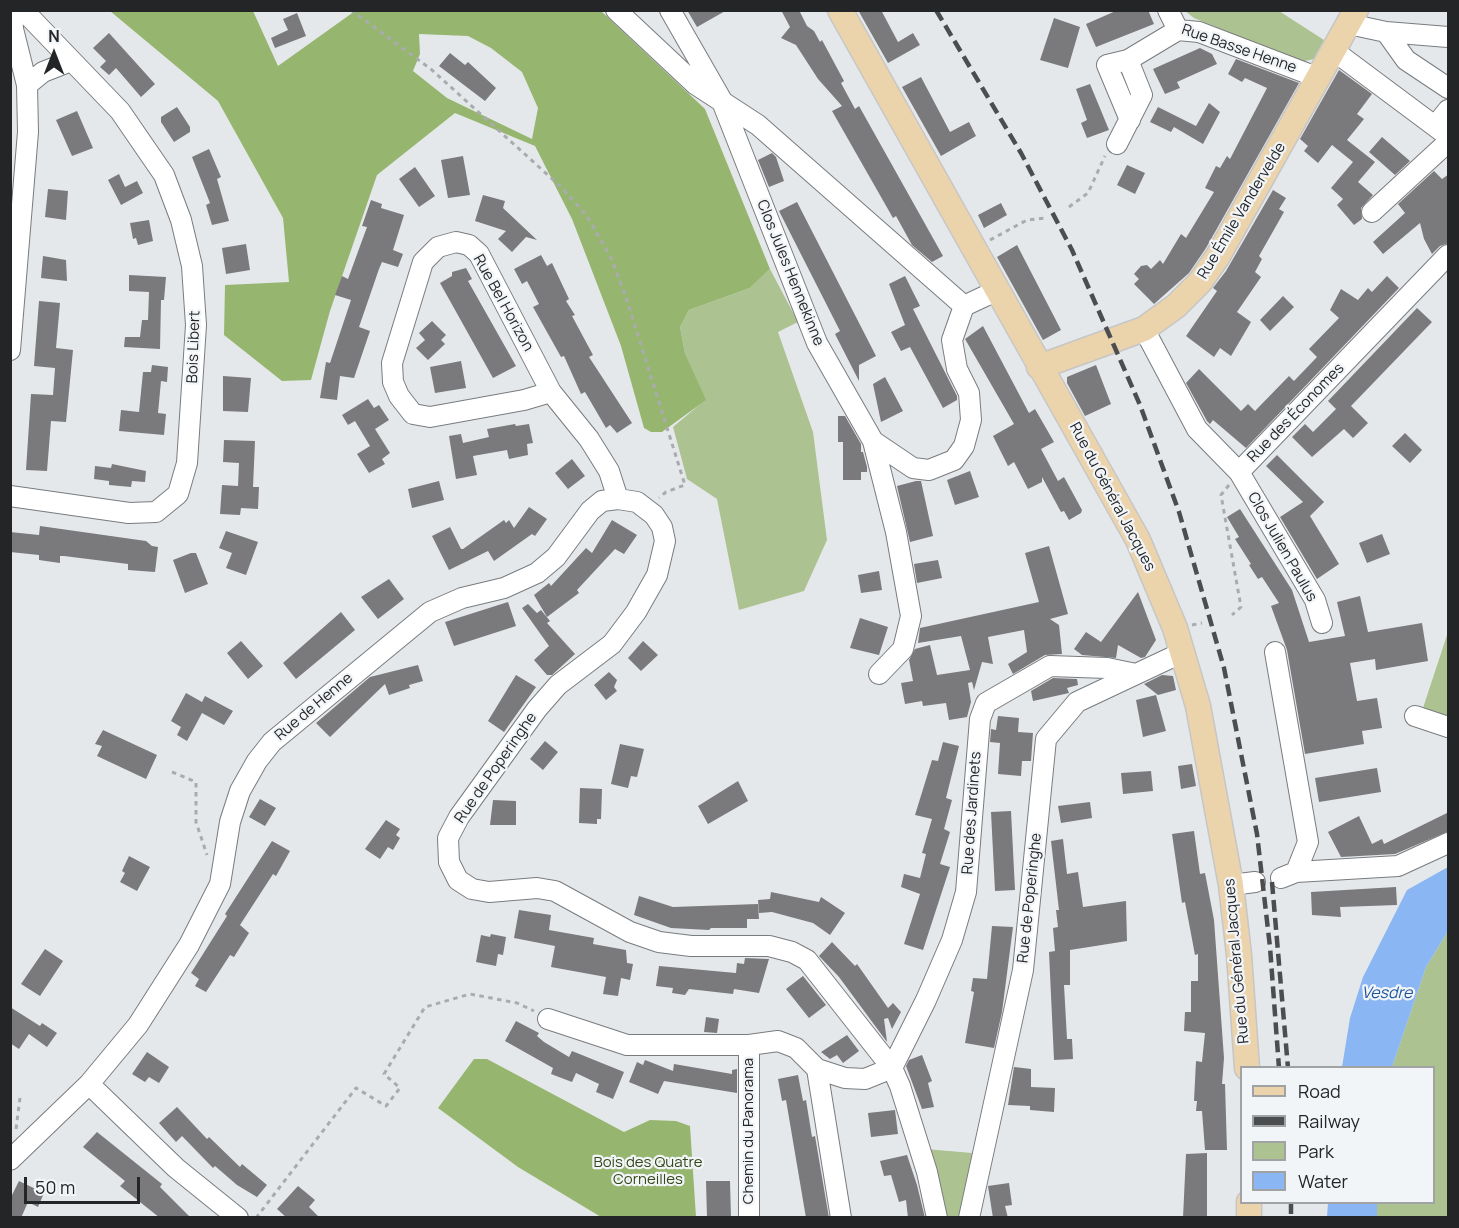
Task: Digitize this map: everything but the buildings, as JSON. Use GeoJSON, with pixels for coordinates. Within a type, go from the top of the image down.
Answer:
{"type":"FeatureCollection","features":[{"type":"Feature","properties":{"kind":"main road","name":"Rue du Général Jacques"},"geometry":{"type":"LineString","coordinates":[[840,10],[976,248],[1039,367],[1138,540],[1183,652],[1198,706],[1231,885],[1239,955],[1247,1066]]}},
{"type":"Feature","properties":{"kind":"main road","name":"Rue Émile Vandervelde"},"geometry":{"type":"LineString","coordinates":[[1039,367],[1144,329],[1176,306],[1200,282],[1218,256],[1352,17]]}},
{"type":"Feature","properties":{"kind":"street"},"geometry":{"type":"LineString","coordinates":[[10,350],[28,132],[27,85],[13,29],[12,10]]}},
{"type":"Feature","properties":{"kind":"street","name":"Bois Libert"},"geometry":{"type":"LineString","coordinates":[[10,496],[129,513],[156,512],[178,494],[187,463],[196,325],[192,266],[181,220],[164,176],[120,111],[22,10]]}},
{"type":"Feature","properties":{"kind":"street"},"geometry":{"type":"LineString","coordinates":[[616,10],[695,84],[721,99]]}},
{"type":"Feature","properties":{"kind":"street","name":"Clos Jules Hennekinne"},"geometry":{"type":"LineString","coordinates":[[670,10],[721,99],[817,343],[873,441],[896,532],[911,616],[903,649],[879,674]]}},
{"type":"Feature","properties":{"kind":"street","name":"Rue Basse Henne"},"geometry":{"type":"LineString","coordinates":[[1168,10],[1178,30],[1199,32],[1319,78]]}},
{"type":"Feature","properties":{"kind":"street"},"geometry":{"type":"LineString","coordinates":[[1352,17],[1386,32],[1449,37]]}},
{"type":"Feature","properties":{"kind":"street"},"geometry":{"type":"LineString","coordinates":[[1117,144],[1142,95],[1128,60],[1178,30]]}},
{"type":"Feature","properties":{"kind":"street"},"geometry":{"type":"LineString","coordinates":[[1386,32],[1406,60],[1449,88]]}},
{"type":"Feature","properties":{"kind":"street"},"geometry":{"type":"LineString","coordinates":[[1334,51],[1444,123]]}},
{"type":"Feature","properties":{"kind":"street"},"geometry":{"type":"LineString","coordinates":[[27,85],[43,72],[71,61]]}},
{"type":"Feature","properties":{"kind":"street","name":"Clos Jules Hennekinne"},"geometry":{"type":"LineString","coordinates":[[721,99],[758,125],[964,306],[952,340],[957,369],[969,393],[971,420],[964,446],[954,460],[929,470],[913,468],[873,441]]}},
{"type":"Feature","properties":{"kind":"street"},"geometry":{"type":"LineString","coordinates":[[1372,212],[1449,142]]}},
{"type":"Feature","properties":{"kind":"street","name":"Rue Bel Horizon"},"geometry":{"type":"LineString","coordinates":[[551,392],[524,400],[430,417],[413,414],[399,396],[393,382],[392,363],[423,262],[438,247],[456,242],[469,245],[479,254],[551,392],[589,439],[609,471],[618,499]]}},
{"type":"Feature","properties":{"kind":"street","name":"Rue des Économes"},"geometry":{"type":"LineString","coordinates":[[1144,329],[1197,429],[1239,472],[1449,255]]}},
{"type":"Feature","properties":{"kind":"street"},"geometry":{"type":"LineString","coordinates":[[964,306],[998,290]]}},
{"type":"Feature","properties":{"kind":"street","name":"Clos Julien Paulus"},"geometry":{"type":"LineString","coordinates":[[1239,472],[1315,600],[1322,623]]}},
{"type":"Feature","properties":{"kind":"street"},"geometry":{"type":"LineString","coordinates":[[618,499],[637,502],[646,509]]}},
{"type":"Feature","properties":{"kind":"street","name":"Rue de Henne"},"geometry":{"type":"LineString","coordinates":[[15,1156],[89,1084],[138,1025],[189,945],[215,894],[223,867],[230,822],[240,791],[257,761],[285,730],[430,612],[462,598],[504,588],[537,573],[556,557],[590,511],[602,501],[618,499]]}},
{"type":"Feature","properties":{"kind":"street","name":"Rue de Poperinghe"},"geometry":{"type":"LineString","coordinates":[[646,509],[662,527],[665,541],[657,575],[636,612],[612,644],[558,685],[537,709],[459,817],[448,838],[449,862],[458,880],[472,889],[489,892],[537,888],[555,891],[630,932],[659,942],[692,946],[769,946],[792,952],[807,960],[892,1068],[900,1086],[927,1172],[937,1218]]}},
{"type":"Feature","properties":{"kind":"street","name":"Rue de Poperinghe"},"geometry":{"type":"LineString","coordinates":[[969,1218],[1023,970],[1046,739],[1077,702],[1183,652]]}},
{"type":"Feature","properties":{"kind":"street"},"geometry":{"type":"LineString","coordinates":[[1275,652],[1308,842],[1288,875],[1398,866],[1449,843]]}},
{"type":"Feature","properties":{"kind":"street","name":"Rue des Jardinets"},"geometry":{"type":"LineString","coordinates":[[892,1068],[948,950],[966,892],[980,719],[986,703],[1050,666],[1107,668],[1136,674]]}},
{"type":"Feature","properties":{"kind":"street"},"geometry":{"type":"LineString","coordinates":[[1415,716],[1449,727]]}},
{"type":"Feature","properties":{"kind":"street"},"geometry":{"type":"LineString","coordinates":[[1231,885],[1255,882]]}},
{"type":"Feature","properties":{"kind":"street","name":"Chemin du Panorama"},"geometry":{"type":"LineString","coordinates":[[548,1018],[627,1045],[749,1045],[778,1041],[796,1048],[817,1069]]}},
{"type":"Feature","properties":{"kind":"street","name":"Chemin du Panorama"},"geometry":{"type":"LineString","coordinates":[[749,1045],[749,1218]]}},
{"type":"Feature","properties":{"kind":"street"},"geometry":{"type":"LineString","coordinates":[[841,1218],[817,1069],[855,1079],[879,1075],[892,1068]]}},
{"type":"Feature","properties":{"kind":"street"},"geometry":{"type":"LineString","coordinates":[[89,1084],[176,1168],[238,1218]]}},
{"type":"Feature","properties":{"kind":"path"},"geometry":{"type":"LineString","coordinates":[[351,10],[432,70],[560,186],[586,216],[611,258],[635,322],[685,485],[666,492],[646,509]]}},
{"type":"Feature","properties":{"kind":"path"},"geometry":{"type":"LineString","coordinates":[[1069,207],[1088,193],[1110,144],[1117,144]]}},
{"type":"Feature","properties":{"kind":"path"},"geometry":{"type":"LineString","coordinates":[[976,248],[1027,220],[1047,218]]}},
{"type":"Feature","properties":{"kind":"path"},"geometry":{"type":"LineString","coordinates":[[1232,615],[1241,607],[1221,495],[1239,472]]}},
{"type":"Feature","properties":{"kind":"path"},"geometry":{"type":"LineString","coordinates":[[172,772],[196,782],[196,822],[208,860],[223,867]]}},
{"type":"Feature","properties":{"kind":"path"},"geometry":{"type":"LineString","coordinates":[[256,1218],[356,1088],[386,1106],[400,1088],[384,1074],[425,1007],[470,994],[517,1003],[548,1018]]}},
{"type":"Feature","properties":{"kind":"path"},"geometry":{"type":"LineString","coordinates":[[15,1156],[20,1098]]}},
{"type":"Feature","properties":{"kind":"green space"},"geometry":{"type":"Polygon","coordinates":[[[110,11],[253,11],[278,66],[355,11],[601,11],[705,109],[770,269],[750,288],[689,310],[680,327],[685,353],[706,400],[662,432],[651,432],[644,428],[621,346],[572,219],[535,146],[455,113],[377,175],[330,311],[311,380],[282,381],[224,335],[225,285],[289,282],[283,218],[218,101],[110,11]],[[419,34],[420,54],[413,71],[447,98],[532,139],[538,108],[522,72],[491,48],[468,36],[419,34]]]}},
{"type":"Feature","properties":{"kind":"green space"},"geometry":{"type":"Polygon","coordinates":[[[1185,11],[1279,11],[1324,40],[1314,59],[1301,62],[1194,18],[1185,11]]]}},
{"type":"Feature","properties":{"kind":"green space"},"geometry":{"type":"Polygon","coordinates":[[[770,269],[798,322],[778,332],[813,432],[827,540],[804,591],[739,610],[717,499],[687,479],[673,427],[705,400],[685,353],[680,327],[689,310],[750,288],[770,269]]]}},
{"type":"Feature","properties":{"kind":"green space"},"geometry":{"type":"Polygon","coordinates":[[[1448,632],[1448,716],[1423,708],[1448,632]]]}},
{"type":"Feature","properties":{"kind":"green space"},"geometry":{"type":"Polygon","coordinates":[[[1448,931],[1448,1217],[1377,1218],[1377,1204],[1435,1204],[1435,1066],[1392,1066],[1426,967],[1448,931]]]}},
{"type":"Feature","properties":{"kind":"green space","name":"Bois des Quatre Corneilles"},"geometry":{"type":"Polygon","coordinates":[[[474,1059],[487,1059],[624,1132],[650,1120],[676,1121],[690,1126],[696,1217],[601,1217],[518,1167],[438,1108],[474,1059]]]}},
{"type":"Feature","properties":{"kind":"green space"},"geometry":{"type":"Polygon","coordinates":[[[926,1149],[972,1153],[961,1217],[943,1217],[926,1149]]]}},
{"type":"Feature","properties":{"kind":"water","name":"Vesdre"},"geometry":{"type":"Polygon","coordinates":[[[1448,867],[1448,931],[1426,967],[1392,1066],[1342,1066],[1350,1018],[1363,977],[1407,890],[1448,867]]]}},
{"type":"Feature","properties":{"kind":"water"},"geometry":{"type":"Polygon","coordinates":[[[1328,1204],[1377,1204],[1377,1217],[1327,1217],[1328,1204]]]}},
{"type":"Feature","properties":{"kind":"railway"},"geometry":{"type":"LineString","coordinates":[[936,10],[1021,153],[1072,250],[1140,405],[1179,512],[1224,668],[1257,834],[1270,947],[1279,1066]]}},
{"type":"Feature","properties":{"kind":"railway"},"geometry":{"type":"LineString","coordinates":[[1272,882],[1288,1066]]}},
{"type":"Feature","properties":{"kind":"railway"},"geometry":{"type":"LineString","coordinates":[[1291,1204],[1291,1218]]}}]}
